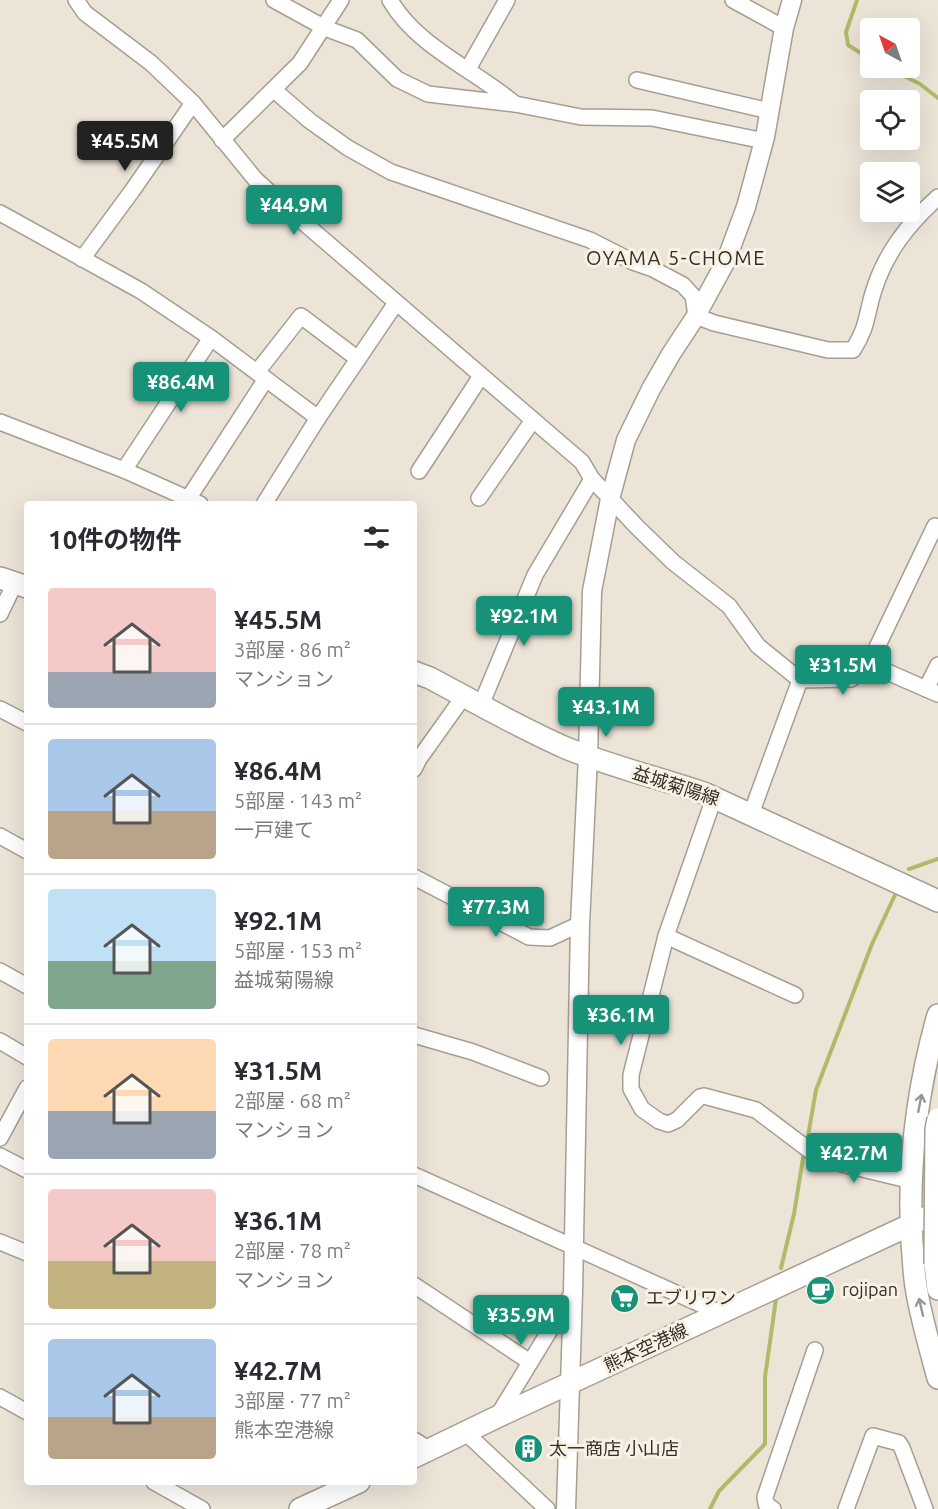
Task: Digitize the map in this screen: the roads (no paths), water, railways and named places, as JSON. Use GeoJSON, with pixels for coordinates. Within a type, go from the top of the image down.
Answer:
{"type":"FeatureCollection","features":[{"type":"Feature","properties":{"kind":"main road","name":"益城菊陽線"},"geometry":{"type":"LineString","coordinates":[[417,673],[565,747],[638,774],[675,783],[714,798],[938,901]]}},
{"type":"Feature","properties":{"kind":"main road"},"geometry":{"type":"LineString","coordinates":[[938,1015],[915,1129],[911,1223],[915,1282],[938,1378]]}},
{"type":"Feature","properties":{"kind":"main road"},"geometry":{"type":"LineString","coordinates":[[938,1119],[934,1221],[938,1289]]}},
{"type":"Feature","properties":{"kind":"main road","name":"熊本空港線"},"geometry":{"type":"LineString","coordinates":[[419,1449],[465,1432],[938,1212]]}},
{"type":"Feature","properties":{"kind":"main road"},"geometry":{"type":"LineString","coordinates":[[300,1509],[352,1485]]}},
{"type":"Feature","properties":{"kind":"street"},"geometry":{"type":"LineString","coordinates":[[75,0],[85,13],[151,63],[193,103],[255,179],[582,462],[592,479],[610,499],[673,562],[729,606],[758,646],[800,680],[851,679],[869,664],[935,526],[938,528]]}},
{"type":"Feature","properties":{"kind":"street"},"geometry":{"type":"LineString","coordinates":[[274,0],[325,28],[357,40],[397,79],[428,94],[515,104],[581,117],[652,118],[764,141]]}},
{"type":"Feature","properties":{"kind":"street"},"geometry":{"type":"LineString","coordinates":[[222,140],[300,63],[325,28],[341,0]]}},
{"type":"Feature","properties":{"kind":"street"},"geometry":{"type":"LineString","coordinates":[[390,0],[410,28],[515,104]]}},
{"type":"Feature","properties":{"kind":"street"},"geometry":{"type":"LineString","coordinates":[[468,69],[507,0]]}},
{"type":"Feature","properties":{"kind":"street"},"geometry":{"type":"LineString","coordinates":[[733,0],[784,28]]}},
{"type":"Feature","properties":{"kind":"street"},"geometry":{"type":"LineString","coordinates":[[567,1509],[580,924],[588,756],[592,591],[610,499],[626,440],[671,354],[696,316],[726,261],[746,207],[764,141],[784,28],[792,0]]}},
{"type":"Feature","properties":{"kind":"street"},"geometry":{"type":"LineString","coordinates":[[637,80],[770,111]]}},
{"type":"Feature","properties":{"kind":"street"},"geometry":{"type":"LineString","coordinates":[[274,90],[310,121],[391,172],[590,240],[683,285],[693,296],[696,316]]}},
{"type":"Feature","properties":{"kind":"street"},"geometry":{"type":"LineString","coordinates":[[82,259],[193,103]]}},
{"type":"Feature","properties":{"kind":"street"},"geometry":{"type":"LineString","coordinates":[[696,316],[714,323],[828,350],[853,350],[864,332],[874,291],[894,245],[920,213],[938,197]]}},
{"type":"Feature","properties":{"kind":"street"},"geometry":{"type":"LineString","coordinates":[[0,213],[141,291],[211,338],[318,418]]}},
{"type":"Feature","properties":{"kind":"street"},"geometry":{"type":"LineString","coordinates":[[266,501],[318,418],[396,303]]}},
{"type":"Feature","properties":{"kind":"street"},"geometry":{"type":"LineString","coordinates":[[0,423],[124,470],[194,501],[261,375],[301,316],[358,359]]}},
{"type":"Feature","properties":{"kind":"street"},"geometry":{"type":"LineString","coordinates":[[124,470],[211,338]]}},
{"type":"Feature","properties":{"kind":"street"},"geometry":{"type":"LineString","coordinates":[[419,471],[435,435],[481,376]]}},
{"type":"Feature","properties":{"kind":"street"},"geometry":{"type":"LineString","coordinates":[[479,498],[533,420]]}},
{"type":"Feature","properties":{"kind":"street"},"geometry":{"type":"LineString","coordinates":[[417,763],[473,701],[535,575],[592,479]]}},
{"type":"Feature","properties":{"kind":"street"},"geometry":{"type":"LineString","coordinates":[[0,614],[14,583]]}},
{"type":"Feature","properties":{"kind":"street"},"geometry":{"type":"LineString","coordinates":[[869,664],[932,692],[938,665]]}},
{"type":"Feature","properties":{"kind":"street"},"geometry":{"type":"LineString","coordinates":[[751,814],[800,680]]}},
{"type":"Feature","properties":{"kind":"street"},"geometry":{"type":"LineString","coordinates":[[0,709],[24,721]]}},
{"type":"Feature","properties":{"kind":"street"},"geometry":{"type":"LineString","coordinates":[[714,798],[666,936],[631,1075],[631,1089],[642,1109],[659,1121],[668,1124],[677,1120],[699,1097],[704,1096],[756,1110],[821,1159],[912,1180]]}},
{"type":"Feature","properties":{"kind":"street"},"geometry":{"type":"LineString","coordinates":[[0,836],[24,849]]}},
{"type":"Feature","properties":{"kind":"street"},"geometry":{"type":"LineString","coordinates":[[417,880],[530,937],[550,938],[580,924]]}},
{"type":"Feature","properties":{"kind":"street"},"geometry":{"type":"LineString","coordinates":[[666,936],[795,995]]}},
{"type":"Feature","properties":{"kind":"street"},"geometry":{"type":"LineString","coordinates":[[0,971],[24,984]]}},
{"type":"Feature","properties":{"kind":"street"},"geometry":{"type":"LineString","coordinates":[[417,1036],[483,1056],[541,1078]]}},
{"type":"Feature","properties":{"kind":"street"},"geometry":{"type":"LineString","coordinates":[[0,1041],[24,1055]]}},
{"type":"Feature","properties":{"kind":"street"},"geometry":{"type":"LineString","coordinates":[[2,1128],[22,1110]]}},
{"type":"Feature","properties":{"kind":"street"},"geometry":{"type":"LineString","coordinates":[[0,1156],[24,1168]]}},
{"type":"Feature","properties":{"kind":"street"},"geometry":{"type":"LineString","coordinates":[[417,1176],[720,1313]]}},
{"type":"Feature","properties":{"kind":"street"},"geometry":{"type":"LineString","coordinates":[[0,1242],[24,1252]]}},
{"type":"Feature","properties":{"kind":"street"},"geometry":{"type":"LineString","coordinates":[[417,1287],[530,1362]]}},
{"type":"Feature","properties":{"kind":"street"},"geometry":{"type":"LineString","coordinates":[[496,1417],[573,1292]]}},
{"type":"Feature","properties":{"kind":"street"},"geometry":{"type":"LineString","coordinates":[[773,1509],[766,1504],[765,1497],[815,1350]]}},
{"type":"Feature","properties":{"kind":"street"},"geometry":{"type":"LineString","coordinates":[[0,1397],[24,1410]]}},
{"type":"Feature","properties":{"kind":"street"},"geometry":{"type":"LineString","coordinates":[[465,1432],[547,1509]]}},
{"type":"Feature","properties":{"kind":"street"},"geometry":{"type":"LineString","coordinates":[[846,1509],[873,1436],[899,1443],[925,1509]]}},
{"type":"Feature","properties":{"kind":"street"},"geometry":{"type":"LineString","coordinates":[[159,1485],[202,1509]]}},
{"type":"Feature","properties":{"kind":"waterway"},"geometry":{"type":"LineString","coordinates":[[857,0],[846,32],[848,45],[860,53]]}},
{"type":"Feature","properties":{"kind":"waterway"},"geometry":{"type":"LineString","coordinates":[[908,78],[938,98]]}},
{"type":"Feature","properties":{"kind":"waterway"},"geometry":{"type":"LineString","coordinates":[[909,869],[938,859]]}},
{"type":"Feature","properties":{"kind":"waterway"},"geometry":{"type":"LineString","coordinates":[[807,1142],[816,1090],[872,944],[895,895]]}},
{"type":"Feature","properties":{"kind":"waterway"},"geometry":{"type":"LineString","coordinates":[[781,1268],[794,1214],[804,1152]]}},
{"type":"Feature","properties":{"kind":"waterway"},"geometry":{"type":"LineString","coordinates":[[710,1509],[719,1491],[765,1444],[765,1377],[776,1299]]}},
{"type":"Feature","properties":{"kind":"place","name":"rojipan"},"geometry":{"type":"Point","coordinates":[821,1290]}},
{"type":"Feature","properties":{"kind":"place","name":"エブリワン"},"geometry":{"type":"Point","coordinates":[625,1298]}},
{"type":"Feature","properties":{"kind":"place","name":"太一商店 小山店"},"geometry":{"type":"Point","coordinates":[528,1449]}},
{"type":"Feature","properties":{"kind":"district","name":"OYAMA 5-CHOME"},"geometry":{"type":"Point","coordinates":[676,258]}}]}
